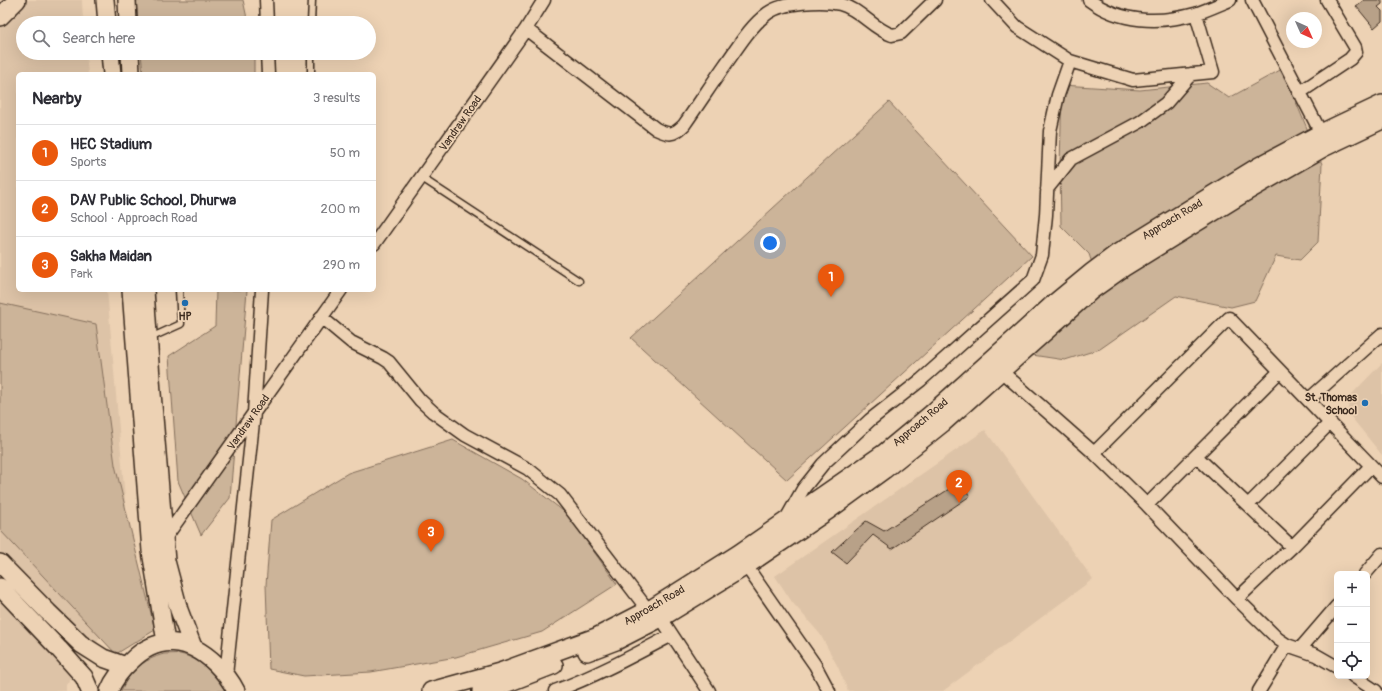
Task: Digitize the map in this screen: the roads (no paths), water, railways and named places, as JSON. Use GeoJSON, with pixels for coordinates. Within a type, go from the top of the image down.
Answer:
{"type":"FeatureCollection","features":[{"type":"Feature","properties":{"kind":"street"},"geometry":{"type":"LineString","coordinates":[[0,17],[17,0]]}},
{"type":"Feature","properties":{"kind":"street"},"geometry":{"type":"LineString","coordinates":[[105,0],[106,16]]}},
{"type":"Feature","properties":{"kind":"street"},"geometry":{"type":"LineString","coordinates":[[127,0],[128,16]]}},
{"type":"Feature","properties":{"kind":"street"},"geometry":{"type":"LineString","coordinates":[[266,0],[267,16]]}},
{"type":"Feature","properties":{"kind":"street","name":"Vandraw Road"},"geometry":{"type":"LineString","coordinates":[[376,241],[526,29],[544,0]]}},
{"type":"Feature","properties":{"kind":"street"},"geometry":{"type":"LineString","coordinates":[[526,29],[656,129],[666,134],[673,134],[684,125],[743,38],[768,13],[779,7],[822,2],[840,4],[860,13],[880,30],[892,35],[901,33],[934,0]]}},
{"type":"Feature","properties":{"kind":"street"},"geometry":{"type":"LineString","coordinates":[[992,0],[1017,27],[1070,61],[1133,80],[1212,72],[1196,14]]}},
{"type":"Feature","properties":{"kind":"street"},"geometry":{"type":"LineString","coordinates":[[1089,0],[1107,11],[1137,20],[1171,19],[1196,14],[1230,0]]}},
{"type":"Feature","properties":{"kind":"street"},"geometry":{"type":"LineString","coordinates":[[1252,0],[1321,133]]}},
{"type":"Feature","properties":{"kind":"street"},"geometry":{"type":"LineString","coordinates":[[1299,93],[1350,59],[1356,52],[1355,47],[1327,0]]}},
{"type":"Feature","properties":{"kind":"street"},"geometry":{"type":"LineString","coordinates":[[111,60],[112,72]]}},
{"type":"Feature","properties":{"kind":"street"},"geometry":{"type":"LineString","coordinates":[[130,60],[131,72]]}},
{"type":"Feature","properties":{"kind":"street"},"geometry":{"type":"LineString","coordinates":[[267,60],[268,72]]}},
{"type":"Feature","properties":{"kind":"street"},"geometry":{"type":"LineString","coordinates":[[785,522],[803,489],[824,464],[870,420],[921,380],[1033,280],[1042,255],[1048,189],[1050,131],[1058,95],[1070,61]]}},
{"type":"Feature","properties":{"kind":"street"},"geometry":{"type":"LineString","coordinates":[[1048,189],[1071,159],[1140,122],[1166,103],[1191,74]]}},
{"type":"Feature","properties":{"kind":"street","name":"Approach Road"},"geometry":{"type":"LineString","coordinates":[[742,560],[785,522],[884,453],[931,414],[1052,305],[1116,254],[1138,239],[1259,166],[1321,133],[1382,104]]}},
{"type":"Feature","properties":{"kind":"street","name":"Approach Road"},"geometry":{"type":"LineString","coordinates":[[481,691],[504,682],[596,637],[654,612],[829,510],[884,470],[943,423],[1092,290],[1123,268],[1240,196],[1323,148],[1382,120]]}},
{"type":"Feature","properties":{"kind":"street"},"geometry":{"type":"LineString","coordinates":[[131,292],[151,551],[166,642]]}},
{"type":"Feature","properties":{"kind":"street"},"geometry":{"type":"LineString","coordinates":[[145,292],[166,561],[179,610],[193,647]]}},
{"type":"Feature","properties":{"kind":"street"},"geometry":{"type":"LineString","coordinates":[[226,675],[254,412],[262,292]]}},
{"type":"Feature","properties":{"kind":"street","name":"Vandraw Road"},"geometry":{"type":"LineString","coordinates":[[151,551],[164,540],[340,292]]}},
{"type":"Feature","properties":{"kind":"street"},"geometry":{"type":"LineString","coordinates":[[322,317],[352,342],[375,353],[389,362],[420,400],[444,420],[465,435],[528,469],[560,495],[672,635],[709,691]]}},
{"type":"Feature","properties":{"kind":"street"},"geometry":{"type":"LineString","coordinates":[[1094,453],[1229,318],[1382,477]]}},
{"type":"Feature","properties":{"kind":"street"},"geometry":{"type":"LineString","coordinates":[[1308,400],[1382,334]]}},
{"type":"Feature","properties":{"kind":"street"},"geometry":{"type":"LineString","coordinates":[[1001,371],[1094,453],[1278,639],[1287,645],[1316,655],[1334,664]]}},
{"type":"Feature","properties":{"kind":"street"},"geometry":{"type":"LineString","coordinates":[[1147,505],[1280,371]]}},
{"type":"Feature","properties":{"kind":"street"},"geometry":{"type":"LineString","coordinates":[[1248,506],[1330,423]]}},
{"type":"Feature","properties":{"kind":"street"},"geometry":{"type":"LineString","coordinates":[[1196,456],[1292,547]]}},
{"type":"Feature","properties":{"kind":"street"},"geometry":{"type":"LineString","coordinates":[[1237,599],[1292,547],[1371,466]]}},
{"type":"Feature","properties":{"kind":"street"},"geometry":{"type":"LineString","coordinates":[[1368,571],[1382,554]]}},
{"type":"Feature","properties":{"kind":"street"},"geometry":{"type":"LineString","coordinates":[[742,560],[816,665],[830,691]]}},
{"type":"Feature","properties":{"kind":"street"},"geometry":{"type":"LineString","coordinates":[[3,572],[81,644],[103,658],[126,666]]}},
{"type":"Feature","properties":{"kind":"street"},"geometry":{"type":"LineString","coordinates":[[0,588],[84,677],[90,691]]}},
{"type":"Feature","properties":{"kind":"street"},"geometry":{"type":"LineString","coordinates":[[1300,649],[1336,607]]}},
{"type":"Feature","properties":{"kind":"street"},"geometry":{"type":"LineString","coordinates":[[555,691],[604,670],[672,635]]}},
{"type":"Feature","properties":{"kind":"street"},"geometry":{"type":"LineString","coordinates":[[109,691],[116,677],[138,654],[155,645],[166,642],[183,643],[204,654],[226,675],[236,691]]}},
{"type":"Feature","properties":{"kind":"street"},"geometry":{"type":"LineString","coordinates":[[1259,691],[1287,645]]}},
{"type":"Feature","properties":{"kind":"street"},"geometry":{"type":"LineString","coordinates":[[1358,679],[1376,691]]}},
{"type":"Feature","properties":{"kind":"street","name":"Approach Road"},"geometry":{"type":"LineString","coordinates":[[430,691],[504,682]]}},
{"type":"Feature","properties":{"kind":"lane"},"geometry":{"type":"LineString","coordinates":[[311,16],[312,0]]}},
{"type":"Feature","properties":{"kind":"lane"},"geometry":{"type":"LineString","coordinates":[[311,60],[311,72]]}},
{"type":"Feature","properties":{"kind":"lane"},"geometry":{"type":"LineString","coordinates":[[422,178],[579,281]]}},
{"type":"Feature","properties":{"kind":"lane"},"geometry":{"type":"LineString","coordinates":[[148,339],[182,324],[179,292]]}},
{"type":"Feature","properties":{"kind":"place","name":"HEC Stadium"},"geometry":{"type":"Point","coordinates":[831,297]}},
{"type":"Feature","properties":{"kind":"place","name":"HP"},"geometry":{"type":"Point","coordinates":[185,303]}},
{"type":"Feature","properties":{"kind":"place","name":"St. Thomas School"},"geometry":{"type":"Point","coordinates":[1365,403]}},
{"type":"Feature","properties":{"kind":"place","name":"DAV Public School, Dhurwa"},"geometry":{"type":"Point","coordinates":[959,503]}},
{"type":"Feature","properties":{"kind":"place","name":"Sakha Maidan"},"geometry":{"type":"Point","coordinates":[431,552]}}]}
